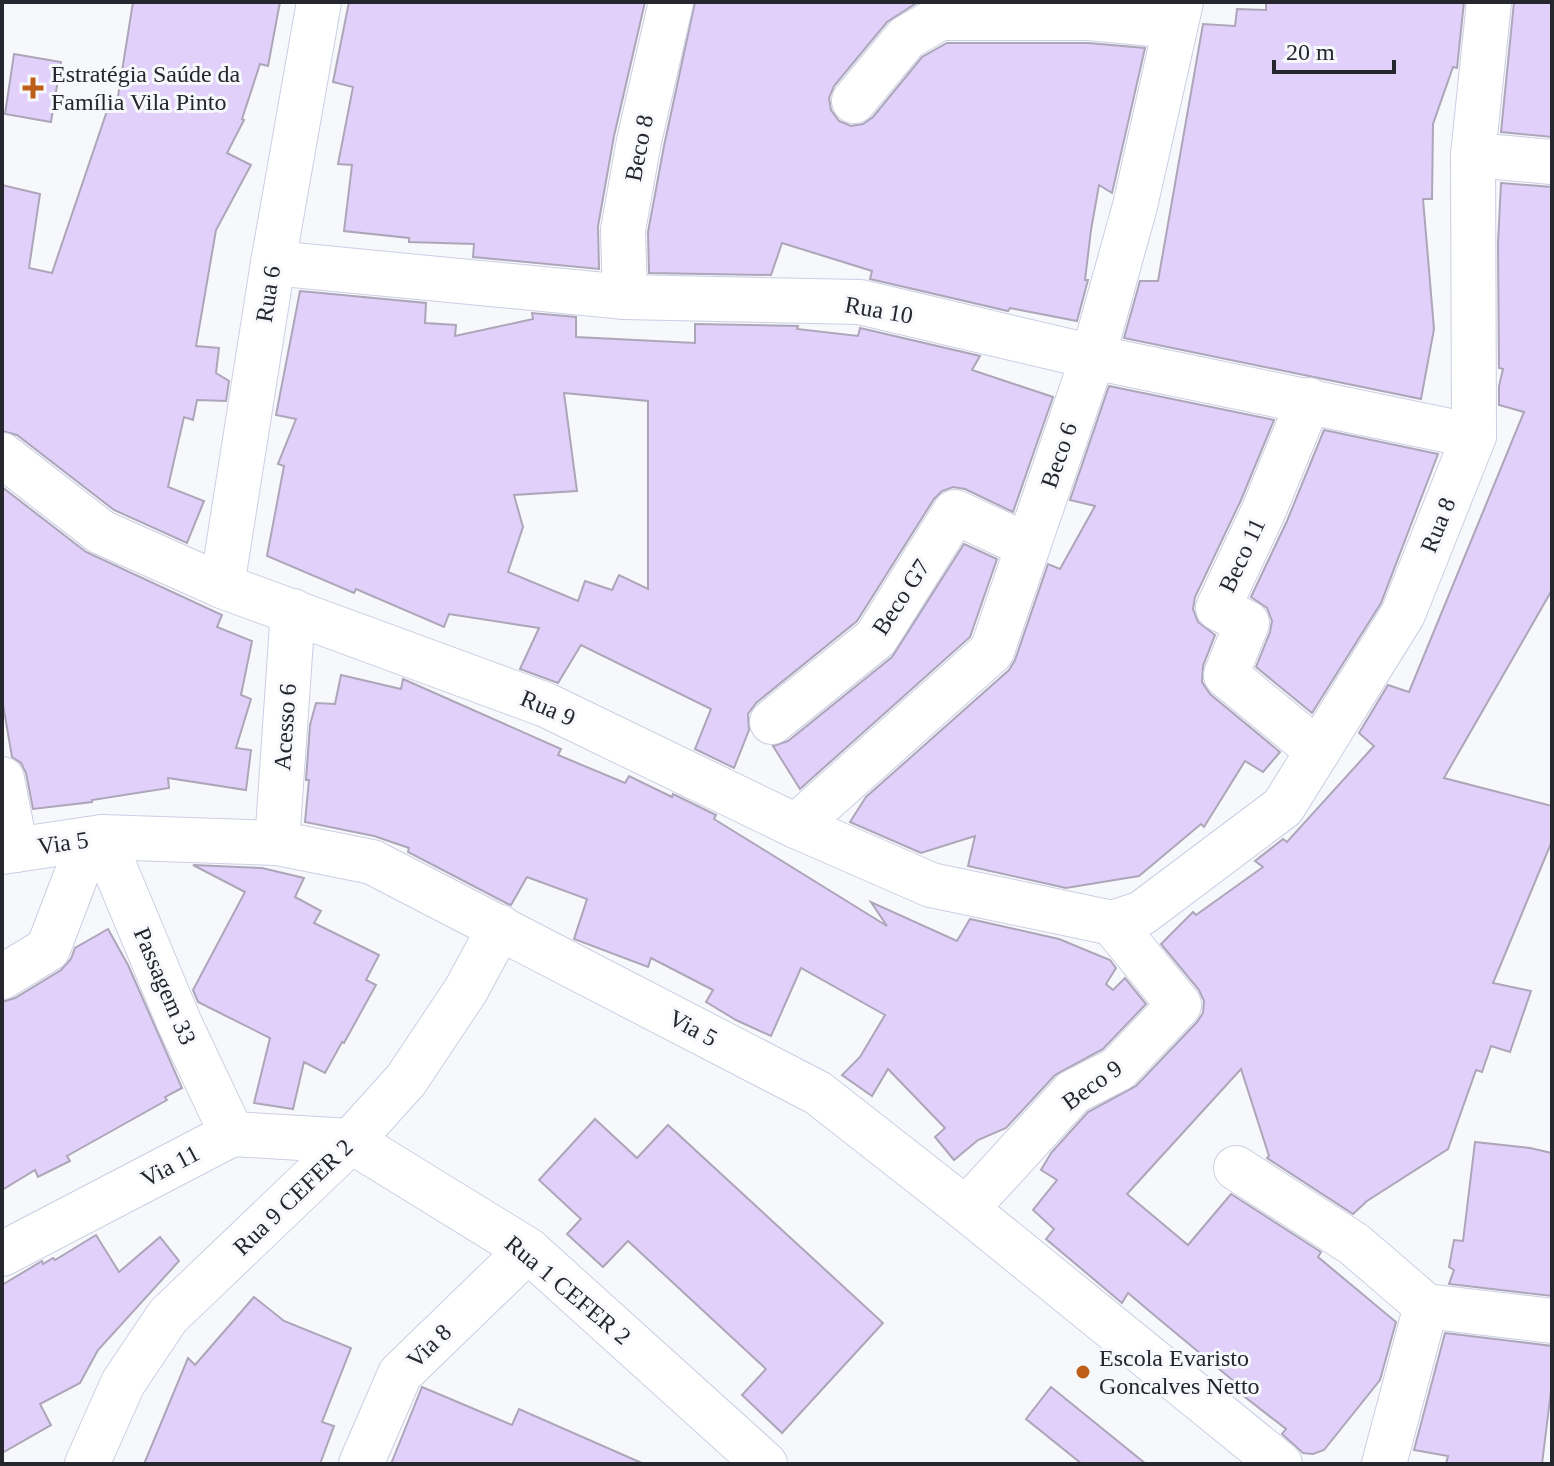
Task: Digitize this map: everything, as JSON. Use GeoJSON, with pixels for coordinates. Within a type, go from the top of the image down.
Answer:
{"type":"FeatureCollection","features":[{"type":"Feature","properties":{"kind":"street","name":"Rua 6"},"geometry":{"type":"LineString","coordinates":[[222,586],[273,263],[319,2]]}},
{"type":"Feature","properties":{"kind":"street","name":"Beco 8"},"geometry":{"type":"LineString","coordinates":[[625,297],[623,230],[639,141],[671,2]]}},
{"type":"Feature","properties":{"kind":"street","name":"Rua 8"},"geometry":{"type":"LineString","coordinates":[[1112,923],[1142,913],[1283,807],[1403,614],[1474,436],[1473,155],[1489,2]]}},
{"type":"Feature","properties":{"kind":"street"},"geometry":{"type":"LineString","coordinates":[[854,101],[906,38],[940,18],[1089,18],[1178,14]]}},
{"type":"Feature","properties":{"kind":"street","name":"Beco 6"},"geometry":{"type":"LineString","coordinates":[[796,826],[992,651],[1093,357],[1135,206],[1178,14]]}},
{"type":"Feature","properties":{"kind":"street"},"geometry":{"type":"LineString","coordinates":[[1473,155],[1552,162]]}},
{"type":"Feature","properties":{"kind":"street","name":"Rua 10"},"geometry":{"type":"LineString","coordinates":[[273,263],[625,297],[860,302],[1093,357],[1474,436]]}},
{"type":"Feature","properties":{"kind":"street","name":"Beco 11"},"geometry":{"type":"LineString","coordinates":[[1309,400],[1264,510],[1218,608],[1247,623],[1226,675],[1318,751]]}},
{"type":"Feature","properties":{"kind":"street","name":"Rua 9"},"geometry":{"type":"LineString","coordinates":[[2,455],[101,532],[222,586],[546,705],[796,826],[931,885],[1112,923]]}},
{"type":"Feature","properties":{"kind":"street","name":"Beco G7"},"geometry":{"type":"LineString","coordinates":[[772,722],[876,638],[955,512],[1028,546]]}},
{"type":"Feature","properties":{"kind":"street","name":"Acesso 6"},"geometry":{"type":"LineString","coordinates":[[277,843],[293,611]]}},
{"type":"Feature","properties":{"kind":"street"},"geometry":{"type":"LineString","coordinates":[[2,779],[9,851]]}},
{"type":"Feature","properties":{"kind":"street"},"geometry":{"type":"LineString","coordinates":[[2,977],[48,949],[96,838]]}},
{"type":"Feature","properties":{"kind":"street","name":"Via 5"},"geometry":{"type":"LineString","coordinates":[[9,851],[96,838],[277,843],[372,862],[818,1093],[1280,1464]]}},
{"type":"Feature","properties":{"kind":"street","name":"Passagem 33"},"geometry":{"type":"LineString","coordinates":[[96,838],[232,1134]]}},
{"type":"Feature","properties":{"kind":"street","name":"Beco 9"},"geometry":{"type":"LineString","coordinates":[[966,1209],[1073,1092],[1118,1069],[1179,1005],[1112,923]]}},
{"type":"Feature","properties":{"kind":"street","name":"Rua 9 CEFER 2"},"geometry":{"type":"LineString","coordinates":[[87,1464],[123,1383],[168,1316],[351,1141],[406,1080],[466,990],[500,927]]}},
{"type":"Feature","properties":{"kind":"street"},"geometry":{"type":"LineString","coordinates":[[232,1134],[351,1141]]}},
{"type":"Feature","properties":{"kind":"street","name":"Via 11"},"geometry":{"type":"LineString","coordinates":[[2,1254],[232,1134]]}},
{"type":"Feature","properties":{"kind":"street","name":"Rua 1 CEFER 2"},"geometry":{"type":"LineString","coordinates":[[351,1141],[528,1250],[765,1464]]}},
{"type":"Feature","properties":{"kind":"street"},"geometry":{"type":"LineString","coordinates":[[1236,1168],[1354,1244],[1426,1306],[1552,1321]]}},
{"type":"Feature","properties":{"kind":"street","name":"Via 8"},"geometry":{"type":"LineString","coordinates":[[361,1464],[400,1374],[528,1250]]}},
{"type":"Feature","properties":{"kind":"street"},"geometry":{"type":"LineString","coordinates":[[1384,1464],[1426,1306]]}},
{"type":"Feature","properties":{"kind":"building"},"geometry":{"type":"Polygon","coordinates":[[[133,2],[280,2],[268,66],[260,64],[244,120],[227,153],[251,165],[216,230],[196,346],[219,348],[216,373],[229,381],[226,401],[197,400],[193,420],[184,417],[168,487],[204,501],[187,543],[114,510],[17,435],[2,431],[2,185],[40,194],[29,268],[52,273],[109,105],[116,109],[133,2]]]}},
{"type":"Feature","properties":{"kind":"building"},"geometry":{"type":"Polygon","coordinates":[[[349,2],[645,2],[614,136],[598,226],[599,269],[473,257],[474,244],[409,242],[409,238],[344,231],[352,165],[338,164],[353,87],[333,82],[349,2]]]}},
{"type":"Feature","properties":{"kind":"building"},"geometry":{"type":"Polygon","coordinates":[[[695,2],[918,2],[887,22],[834,86],[829,98],[831,110],[839,121],[851,126],[863,124],[873,117],[922,57],[947,43],[1088,43],[1145,48],[1112,193],[1099,185],[1085,280],[1088,280],[1077,321],[1010,308],[1008,311],[870,279],[872,271],[782,243],[771,275],[649,273],[648,232],[695,2]]]}},
{"type":"Feature","properties":{"kind":"building"},"geometry":{"type":"Polygon","coordinates":[[[1266,2],[1464,2],[1457,68],[1453,67],[1433,124],[1432,199],[1423,199],[1434,329],[1421,399],[1124,338],[1140,281],[1158,281],[1203,24],[1235,26],[1237,9],[1266,10],[1266,2]]]}},
{"type":"Feature","properties":{"kind":"building"},"geometry":{"type":"Polygon","coordinates":[[[1514,2],[1552,2],[1552,137],[1501,132],[1514,2]]]}},
{"type":"Feature","properties":{"kind":"building","name":"Estratégia Saúde da Família Vila Pinto"},"geometry":{"type":"Polygon","coordinates":[[[14,54],[61,62],[51,122],[5,114],[14,54]]]}},
{"type":"Feature","properties":{"kind":"building"},"geometry":{"type":"Polygon","coordinates":[[[1501,183],[1552,187],[1552,590],[1444,778],[1552,806],[1552,841],[1493,983],[1531,991],[1510,1052],[1491,1046],[1482,1072],[1476,1070],[1448,1149],[1367,1201],[1353,1214],[1267,1158],[1269,1156],[1241,1069],[1127,1194],[1188,1245],[1231,1194],[1321,1252],[1318,1257],[1396,1322],[1380,1380],[1324,1450],[1313,1454],[1303,1453],[1282,1434],[1286,1429],[1232,1387],[1236,1383],[1128,1293],[1122,1303],[1046,1239],[1054,1229],[1033,1210],[1057,1180],[1041,1170],[1051,1153],[1088,1112],[1136,1086],[1203,1013],[1204,1001],[1199,990],[1161,944],[1193,912],[1196,915],[1263,867],[1255,861],[1283,839],[1287,842],[1374,746],[1359,733],[1388,685],[1409,692],[1524,412],[1499,405],[1503,369],[1499,368],[1501,183]]]}},
{"type":"Feature","properties":{"kind":"building"},"geometry":{"type":"Polygon","coordinates":[[[300,291],[426,303],[425,323],[456,325],[455,336],[533,319],[532,313],[576,317],[576,337],[695,343],[695,324],[798,326],[797,329],[858,336],[860,328],[980,356],[972,370],[1053,397],[1013,512],[965,489],[953,487],[942,491],[857,621],[756,703],[748,714],[749,730],[734,768],[695,749],[711,709],[581,645],[558,683],[520,669],[539,628],[449,614],[444,627],[356,589],[354,593],[267,556],[284,466],[278,464],[296,419],[276,415],[300,291]],[[564,393],[577,491],[514,495],[523,527],[508,572],[578,601],[585,581],[612,590],[619,575],[648,589],[648,401],[564,393]]]}},
{"type":"Feature","properties":{"kind":"building"},"geometry":{"type":"Polygon","coordinates":[[[1109,386],[1274,420],[1241,500],[1195,597],[1193,609],[1198,622],[1215,635],[1203,666],[1202,682],[1210,694],[1280,752],[1263,772],[1245,761],[1204,827],[1201,824],[1139,876],[1066,888],[968,866],[975,836],[921,853],[850,822],[866,797],[1009,670],[1015,660],[1048,564],[1060,569],[1095,506],[1070,500],[1109,386]]]}},
{"type":"Feature","properties":{"kind":"building"},"geometry":{"type":"Polygon","coordinates":[[[1324,430],[1438,454],[1381,603],[1312,713],[1256,667],[1272,621],[1267,608],[1251,597],[1287,521],[1324,430]]]}},
{"type":"Feature","properties":{"kind":"building"},"geometry":{"type":"Polygon","coordinates":[[[2,487],[86,552],[222,615],[217,627],[252,641],[241,695],[251,699],[236,748],[251,750],[246,790],[168,778],[169,788],[33,809],[26,773],[21,763],[12,757],[2,699],[2,487]]]}},
{"type":"Feature","properties":{"kind":"building"},"geometry":{"type":"Polygon","coordinates":[[[964,544],[997,559],[970,637],[800,789],[773,746],[788,741],[892,657],[964,544]]]}},
{"type":"Feature","properties":{"kind":"building"},"geometry":{"type":"Polygon","coordinates":[[[341,675],[401,689],[403,679],[561,749],[558,755],[625,783],[629,776],[672,797],[673,794],[716,815],[714,819],[887,926],[871,902],[957,941],[970,919],[1059,939],[1110,960],[1116,968],[1106,984],[1113,990],[1125,978],[1146,1004],[1103,1049],[1055,1075],[1006,1128],[978,1140],[954,1160],[935,1137],[945,1128],[888,1069],[872,1096],[842,1075],[860,1057],[885,1015],[801,968],[771,1036],[706,1002],[713,990],[651,958],[648,967],[574,939],[587,899],[527,877],[511,905],[408,852],[409,848],[374,836],[305,822],[310,725],[316,703],[335,704],[341,675]]]}},
{"type":"Feature","properties":{"kind":"building"},"geometry":{"type":"Polygon","coordinates":[[[193,865],[262,868],[304,878],[295,897],[321,911],[314,923],[379,955],[366,980],[376,985],[325,1073],[304,1062],[293,1109],[254,1103],[270,1038],[198,1002],[193,990],[245,892],[193,865]]]}},
{"type":"Feature","properties":{"kind":"building"},"geometry":{"type":"Polygon","coordinates":[[[108,929],[128,965],[182,1088],[165,1097],[167,1100],[67,1156],[70,1161],[38,1177],[35,1170],[2,1190],[2,1002],[15,998],[61,970],[71,959],[75,948],[108,929]]]}},
{"type":"Feature","properties":{"kind":"building"},"geometry":{"type":"Polygon","coordinates":[[[595,1119],[637,1158],[668,1125],[883,1323],[782,1433],[742,1395],[766,1369],[628,1241],[603,1267],[567,1234],[581,1219],[539,1180],[595,1119]]]}},
{"type":"Feature","properties":{"kind":"building"},"geometry":{"type":"Polygon","coordinates":[[[1475,1142],[1552,1153],[1552,1296],[1449,1284],[1454,1270],[1449,1267],[1454,1240],[1463,1241],[1475,1142]]]}},
{"type":"Feature","properties":{"kind":"building"},"geometry":{"type":"Polygon","coordinates":[[[96,1235],[119,1272],[160,1237],[179,1261],[98,1350],[80,1383],[40,1404],[51,1425],[2,1453],[2,1285],[42,1261],[43,1264],[53,1258],[55,1260],[96,1235]]]}},
{"type":"Feature","properties":{"kind":"building"},"geometry":{"type":"Polygon","coordinates":[[[254,1297],[284,1321],[351,1348],[322,1422],[334,1426],[320,1464],[144,1464],[188,1358],[195,1365],[254,1297]]]}},
{"type":"Feature","properties":{"kind":"building"},"geometry":{"type":"Polygon","coordinates":[[[1445,1333],[1552,1346],[1552,1383],[1542,1464],[1446,1464],[1448,1456],[1414,1450],[1445,1333]]]}},
{"type":"Feature","properties":{"kind":"building"},"geometry":{"type":"Polygon","coordinates":[[[422,1387],[512,1425],[519,1409],[644,1464],[391,1464],[422,1387]]]}},
{"type":"Feature","properties":{"kind":"building"},"geometry":{"type":"Polygon","coordinates":[[[1051,1387],[1146,1464],[1082,1464],[1026,1419],[1051,1387]]]}},
{"type":"Feature","properties":{"kind":"place","name":"Estratégia Saúde da Família Vila Pinto"},"geometry":{"type":"Point","coordinates":[33,88]}},
{"type":"Feature","properties":{"kind":"place","name":"Escola Evaristo Goncalves Netto"},"geometry":{"type":"Point","coordinates":[1083,1372]}}]}
